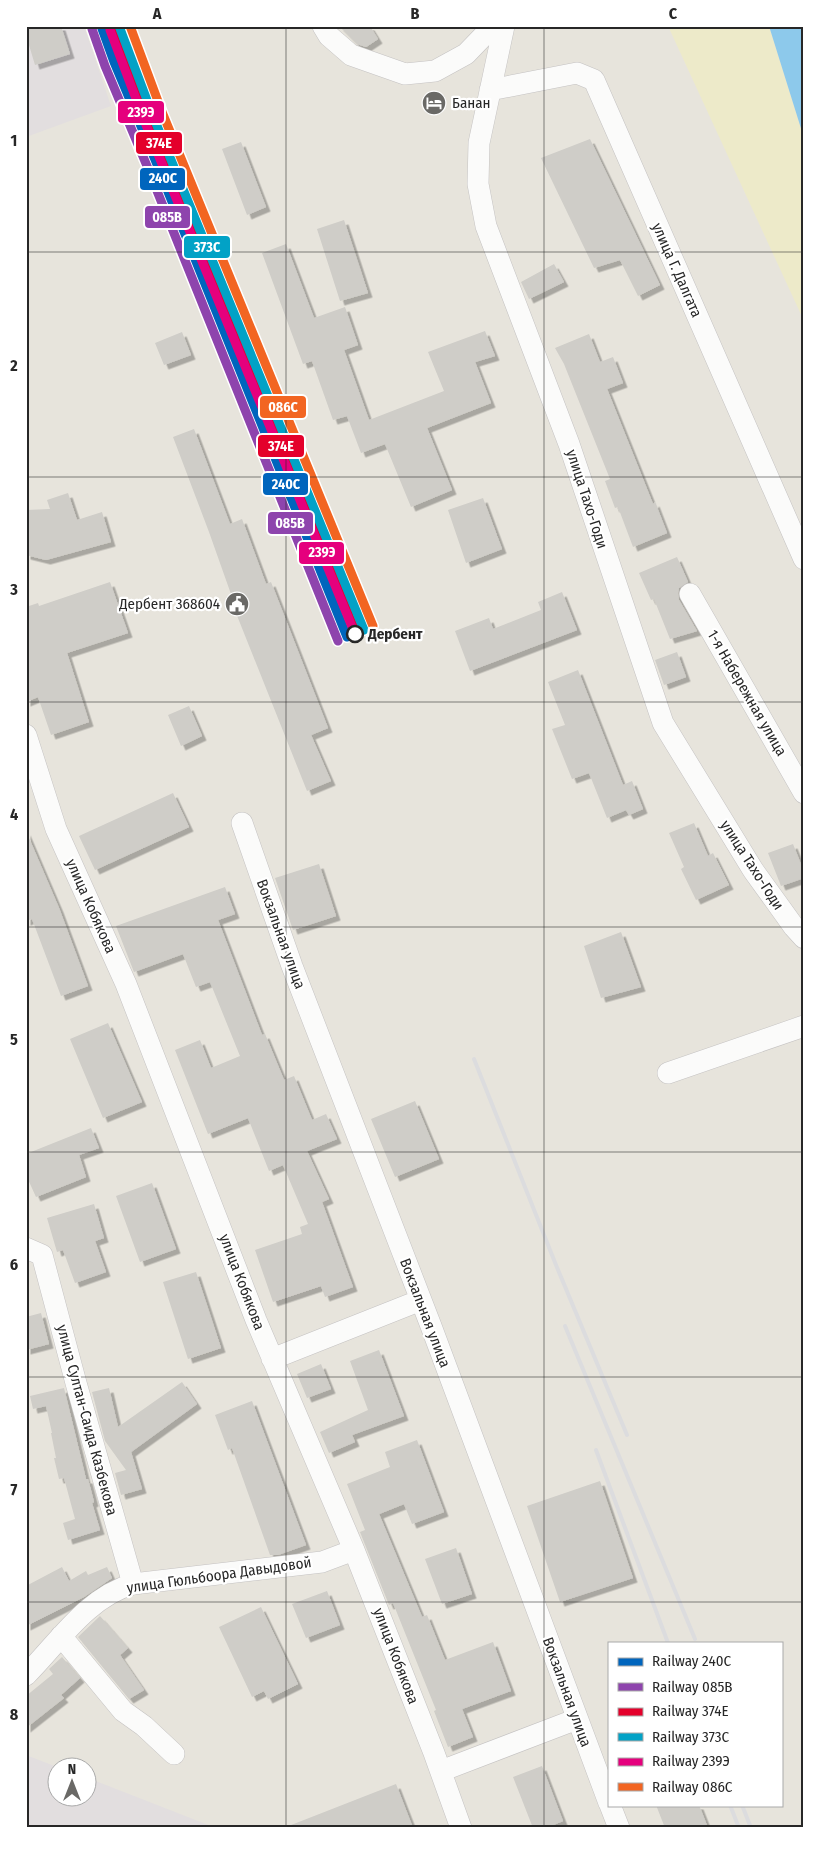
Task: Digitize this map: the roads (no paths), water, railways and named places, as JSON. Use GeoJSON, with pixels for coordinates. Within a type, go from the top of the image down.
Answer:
{"type":"FeatureCollection","features":[{"type":"Feature","properties":{"kind":"street"},"geometry":{"type":"LineString","coordinates":[[323,26],[329,36],[351,55],[405,74],[435,71],[466,54],[493,26]]}},
{"type":"Feature","properties":{"kind":"street","name":"улица Тахо-Годи"},"geometry":{"type":"LineString","coordinates":[[504,26],[479,143],[478,184],[486,226],[569,444],[663,723],[753,870],[804,938]]}},
{"type":"Feature","properties":{"kind":"street","name":"улица Г. Далгата"},"geometry":{"type":"LineString","coordinates":[[490,90],[577,73],[594,80],[804,559]]}},
{"type":"Feature","properties":{"kind":"street","name":"1-я Набережная улица"},"geometry":{"type":"LineString","coordinates":[[690,594],[804,793]]}},
{"type":"Feature","properties":{"kind":"street","name":"улица Кобякова"},"geometry":{"type":"LineString","coordinates":[[26,735],[56,829],[126,984],[272,1359],[354,1550],[461,1828]]}},
{"type":"Feature","properties":{"kind":"street","name":"Вокзальная улица"},"geometry":{"type":"LineString","coordinates":[[242,822],[295,975],[421,1300],[608,1801]]}},
{"type":"Feature","properties":{"kind":"street"},"geometry":{"type":"LineString","coordinates":[[668,1074],[804,1026]]}},
{"type":"Feature","properties":{"kind":"street","name":"улица Султан-Саида Казбекова"},"geometry":{"type":"LineString","coordinates":[[34,1251],[76,1383],[133,1584]]}},
{"type":"Feature","properties":{"kind":"street"},"geometry":{"type":"LineString","coordinates":[[272,1359],[421,1300]]}},
{"type":"Feature","properties":{"kind":"street","name":"улица Гюльбоора Давыдовой"},"geometry":{"type":"LineString","coordinates":[[26,1675],[46,1656],[61,1636],[92,1607],[106,1596],[121,1588],[133,1584],[322,1562],[354,1550]]}},
{"type":"Feature","properties":{"kind":"street"},"geometry":{"type":"LineString","coordinates":[[61,1636],[124,1711],[144,1726],[174,1754]]}},
{"type":"Feature","properties":{"kind":"street"},"geometry":{"type":"LineString","coordinates":[[440,1771],[577,1719]]}},
{"type":"Feature","properties":{"kind":"street","name":"Вокзальная улица"},"geometry":{"type":"LineString","coordinates":[[610,1806],[619,1828]]}},
{"type":"Feature","properties":{"kind":"water"},"geometry":{"type":"Polygon","coordinates":[[[769,26],[804,26],[804,138],[769,26]]]}},
{"type":"Feature","properties":{"kind":"railway"},"geometry":{"type":"LineString","coordinates":[[474,1059],[556,1265],[627,1435]]}},
{"type":"Feature","properties":{"kind":"railway"},"geometry":{"type":"LineString","coordinates":[[565,1326],[695,1639]]}},
{"type":"Feature","properties":{"kind":"railway"},"geometry":{"type":"LineString","coordinates":[[596,1450],[668,1642]]}},
{"type":"Feature","properties":{"kind":"railway"},"geometry":{"type":"LineString","coordinates":[[730,1806],[739,1828]]}},
{"type":"Feature","properties":{"kind":"railway"},"geometry":{"type":"LineString","coordinates":[[742,1806],[751,1828]]}},
{"type":"Feature","properties":{"kind":"rail line","name":"240С"},"geometry":{"type":"LineString","coordinates":[[101,26],[347,637]]}},
{"type":"Feature","properties":{"kind":"rail line","name":"374Е"},"geometry":{"type":"LineString","coordinates":[[112,26],[356,633]]}},
{"type":"Feature","properties":{"kind":"rail line","name":"373C"},"geometry":{"type":"LineString","coordinates":[[119,26],[153,116],[364,630]]}},
{"type":"Feature","properties":{"kind":"rail line","name":"086С"},"geometry":{"type":"LineString","coordinates":[[130,26],[162,112],[373,626]]}},
{"type":"Feature","properties":{"kind":"rail line","name":"085В"},"geometry":{"type":"LineString","coordinates":[[92,29],[105,66],[338,641]]}},
{"type":"Feature","properties":{"kind":"rail line","name":"239Э"},"geometry":{"type":"LineString","coordinates":[[110,30],[144,120],[355,634]]}},
{"type":"Feature","properties":{"kind":"place","name":"Банан"},"geometry":{"type":"Point","coordinates":[434,103]}},
{"type":"Feature","properties":{"kind":"place","name":"Дербент 368604"},"geometry":{"type":"Point","coordinates":[237,604]}},
{"type":"Feature","properties":{"kind":"place","name":"Дербент"},"geometry":{"type":"Point","coordinates":[355,634]}}]}
